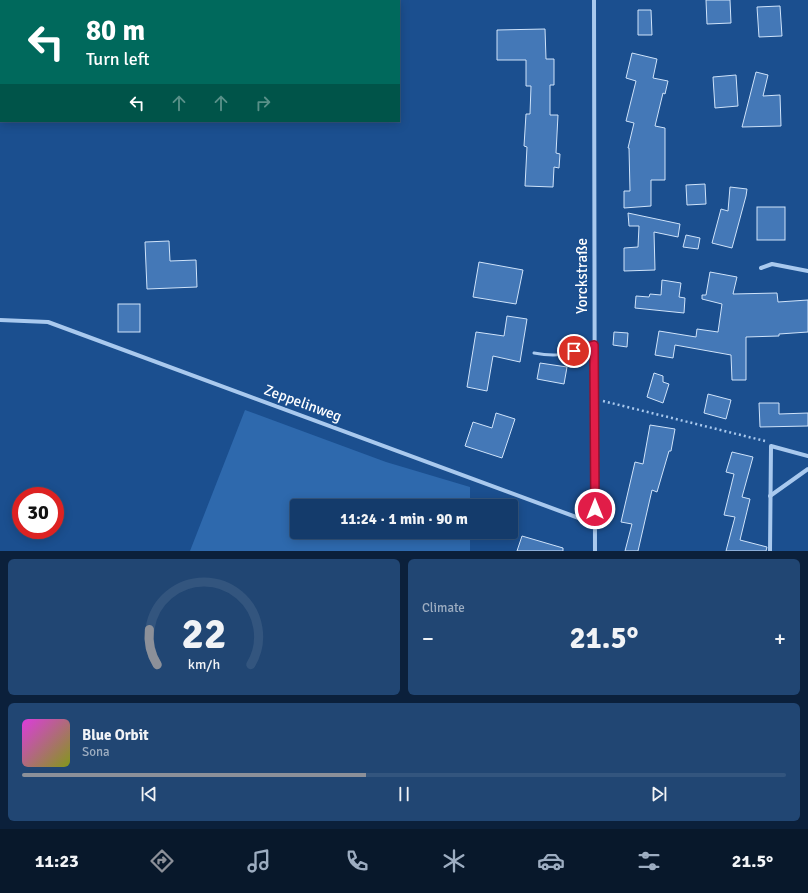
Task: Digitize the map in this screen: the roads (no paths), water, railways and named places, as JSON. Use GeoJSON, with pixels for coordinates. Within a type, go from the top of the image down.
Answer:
{"type":"FeatureCollection","features":[{"type":"Feature","properties":{"kind":"street","name":"Yorckstraße"},"geometry":{"type":"LineString","coordinates":[[594,0],[595,551]]}},
{"type":"Feature","properties":{"kind":"street"},"geometry":{"type":"LineString","coordinates":[[761,268],[772,264],[808,271]]}},
{"type":"Feature","properties":{"kind":"street","name":"Zeppelinweg"},"geometry":{"type":"LineString","coordinates":[[0,320],[48,322],[595,524]]}},
{"type":"Feature","properties":{"kind":"street"},"geometry":{"type":"LineString","coordinates":[[770,551],[771,446],[808,456]]}},
{"type":"Feature","properties":{"kind":"street"},"geometry":{"type":"LineString","coordinates":[[770,496],[808,469]]}},
{"type":"Feature","properties":{"kind":"lane"},"geometry":{"type":"LineString","coordinates":[[534,353],[550,356],[563,355],[594,345]]}}]}
